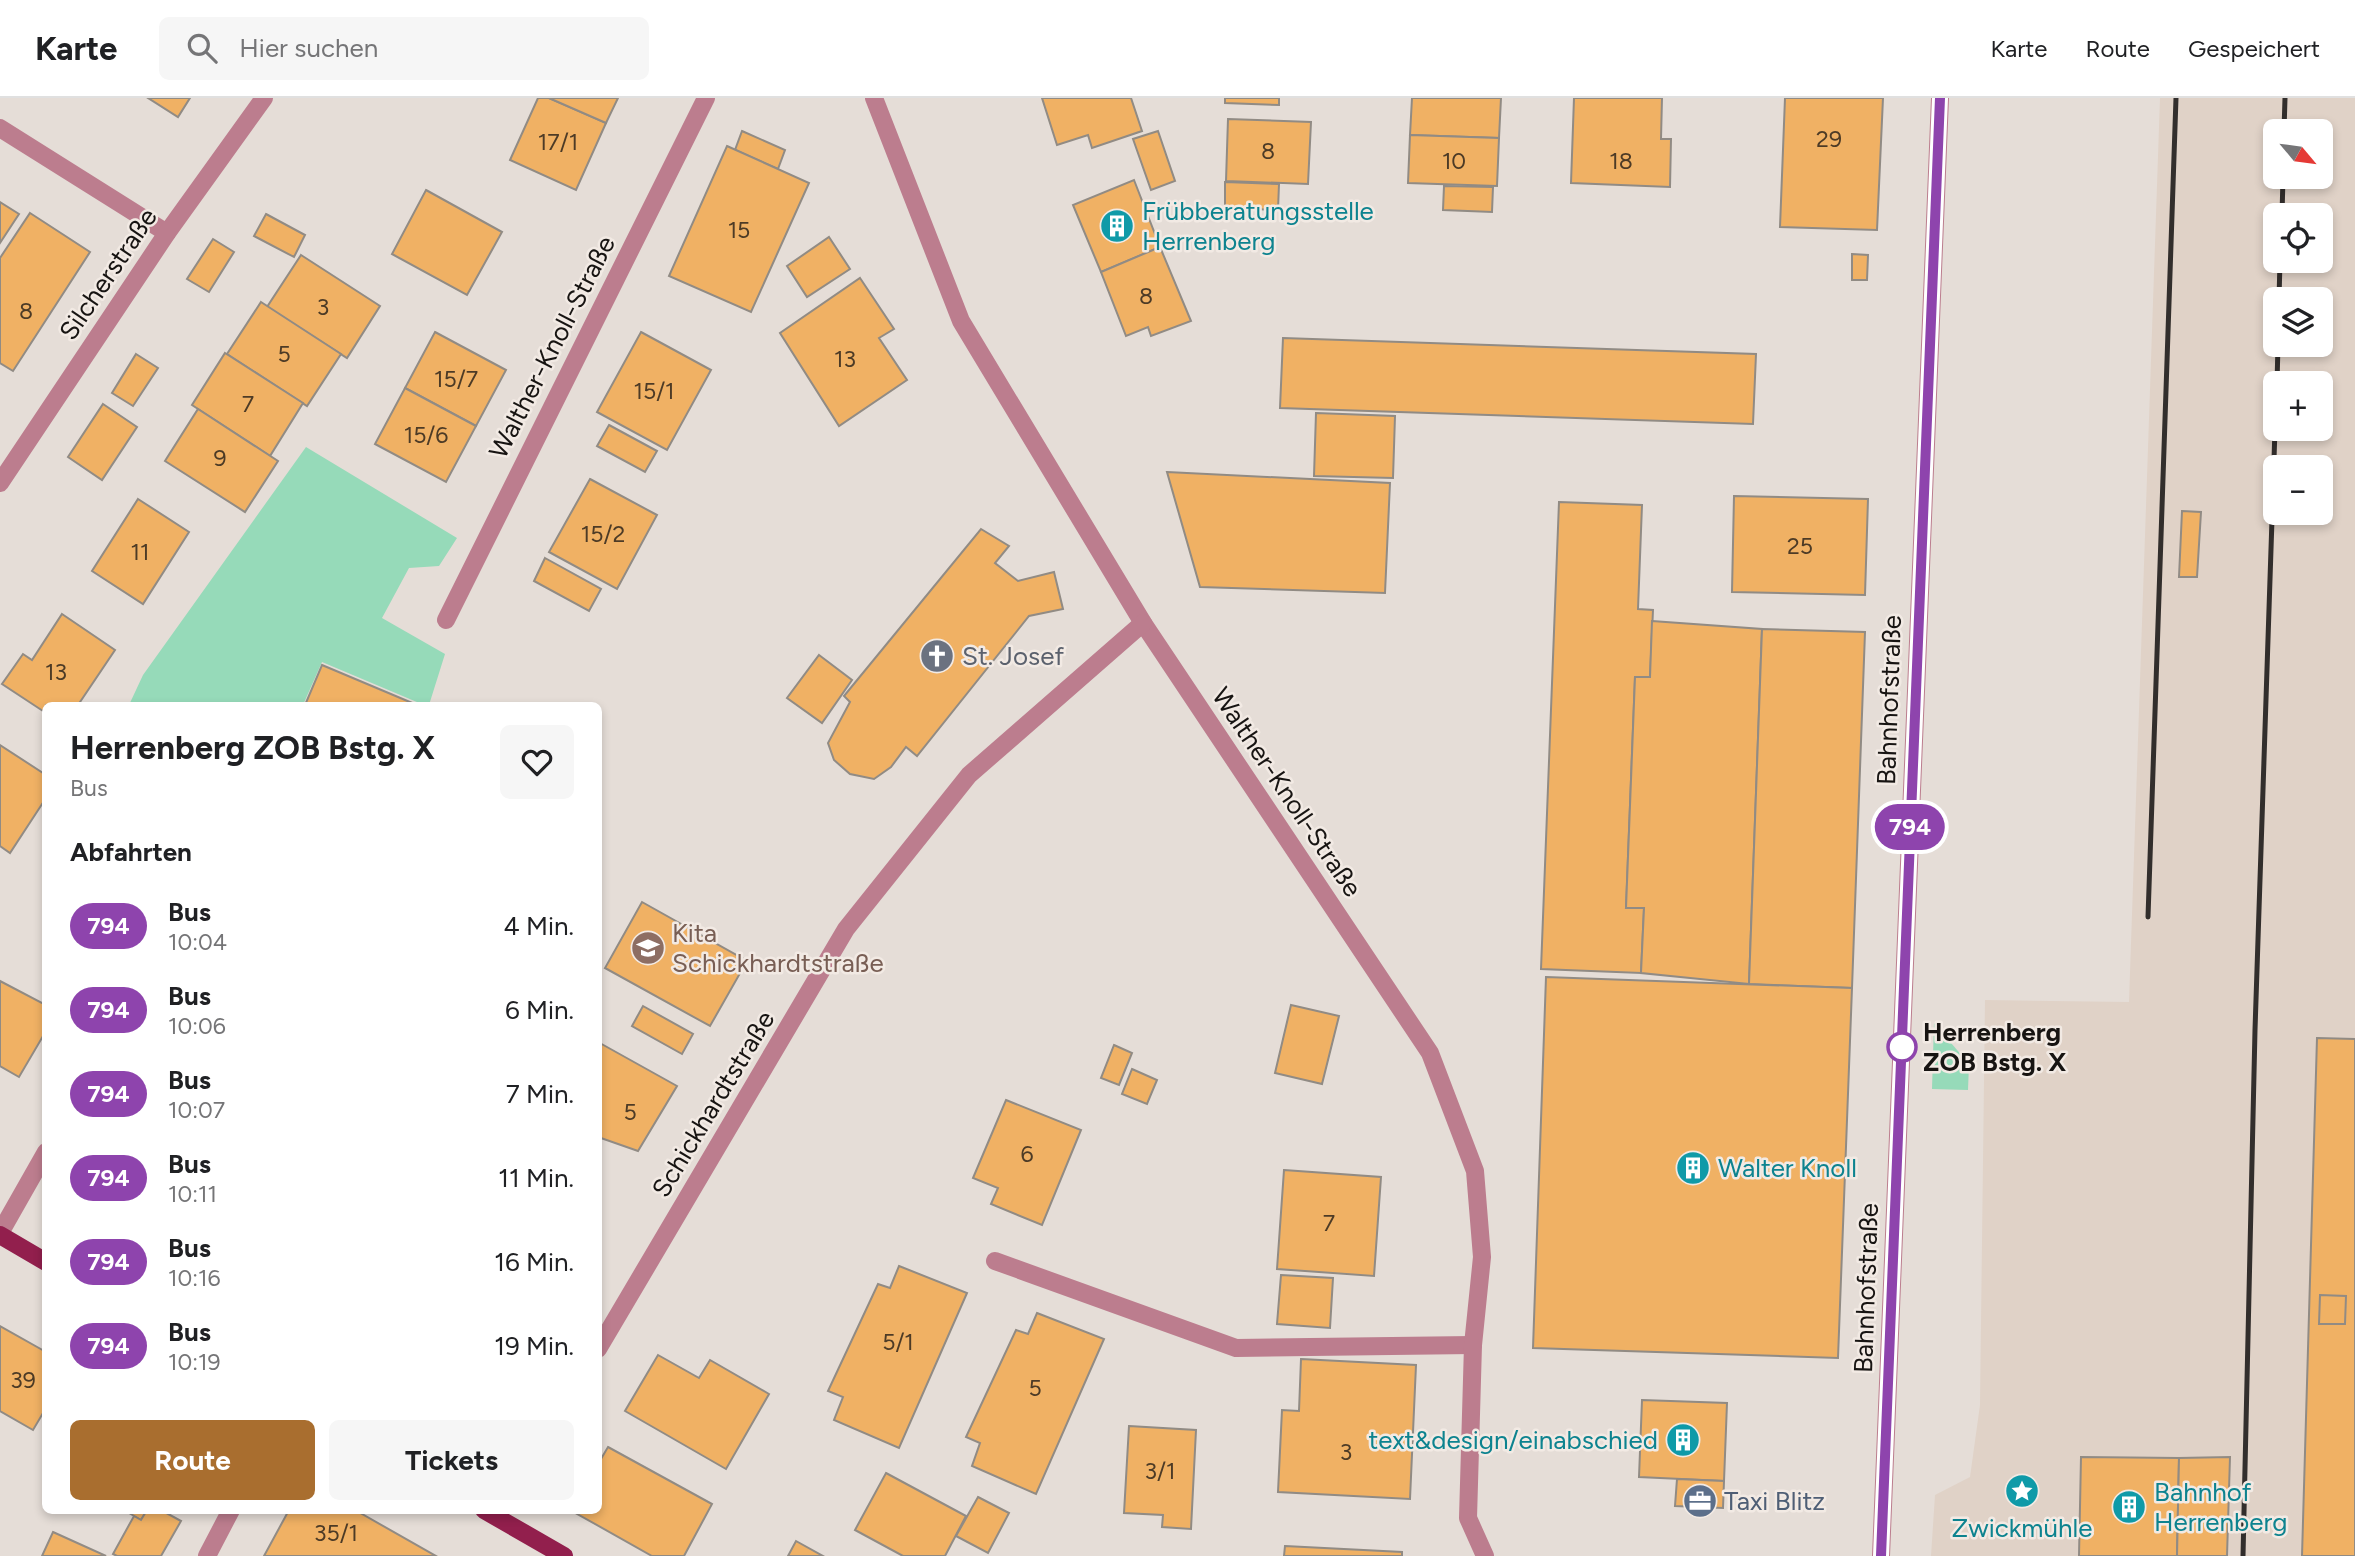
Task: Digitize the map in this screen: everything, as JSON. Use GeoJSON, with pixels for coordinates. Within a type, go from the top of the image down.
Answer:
{"type":"FeatureCollection","features":[{"type":"Feature","properties":{"kind":"main road"},"geometry":{"type":"LineString","coordinates":[[0,1234],[42,1260]]}},
{"type":"Feature","properties":{"kind":"main road"},"geometry":{"type":"LineString","coordinates":[[497,1514],[564,1556]]}},
{"type":"Feature","properties":{"kind":"street","name":"Silcherstraße"},"geometry":{"type":"LineString","coordinates":[[0,483],[167,233],[264,98]]}},
{"type":"Feature","properties":{"kind":"street","name":"Walther-Knoll-Straße"},"geometry":{"type":"LineString","coordinates":[[446,620],[706,98]]}},
{"type":"Feature","properties":{"kind":"street","name":"Walther-Knoll-Straße"},"geometry":{"type":"LineString","coordinates":[[874,98],[961,321],[1143,623],[1430,1053],[1475,1171],[1482,1257],[1473,1345],[1468,1518],[1485,1556]]}},
{"type":"Feature","properties":{"kind":"street","name":"Bahnhofstraße"},"geometry":{"type":"LineString","coordinates":[[1881,1556],[1940,98]]}},
{"type":"Feature","properties":{"kind":"street"},"geometry":{"type":"LineString","coordinates":[[0,128],[167,233]]}},
{"type":"Feature","properties":{"kind":"street","name":"Schickhardtstraße"},"geometry":{"type":"LineString","coordinates":[[602,1342],[846,929],[969,775],[1143,623]]}},
{"type":"Feature","properties":{"kind":"street"},"geometry":{"type":"LineString","coordinates":[[0,1234],[42,1159]]}},
{"type":"Feature","properties":{"kind":"street"},"geometry":{"type":"LineString","coordinates":[[995,1261],[1236,1348],[1473,1345]]}},
{"type":"Feature","properties":{"kind":"street"},"geometry":{"type":"LineString","coordinates":[[207,1556],[229,1514]]}},
{"type":"Feature","properties":{"kind":"shaded area"},"geometry":{"type":"Polygon","coordinates":[[[2160,98],[2355,98],[2355,1556],[1931,1556],[1935,1495],[1970,1477],[1980,1405],[1985,1000],[2129,1002],[2160,98]]]}},
{"type":"Feature","properties":{"kind":"green space"},"geometry":{"type":"Polygon","coordinates":[[[306,447],[457,538],[439,566],[409,568],[382,618],[445,654],[430,702],[417,702],[322,662],[304,702],[130,702],[143,675],[306,447]]]}},
{"type":"Feature","properties":{"kind":"green space"},"geometry":{"type":"Polygon","coordinates":[[[1934,1023],[1969,1064],[1968,1090],[1932,1089],[1934,1023]]]}},
{"type":"Feature","properties":{"kind":"building"},"geometry":{"type":"Polygon","coordinates":[[[148,98],[190,98],[178,117],[148,98]]]}},
{"type":"Feature","properties":{"kind":"building"},"geometry":{"type":"Polygon","coordinates":[[[538,98],[549,98],[606,123],[576,190],[510,160],[538,98]]]}},
{"type":"Feature","properties":{"kind":"building"},"geometry":{"type":"Polygon","coordinates":[[[549,98],[618,98],[606,123],[549,98]]]}},
{"type":"Feature","properties":{"kind":"building"},"geometry":{"type":"Polygon","coordinates":[[[1042,98],[1131,98],[1142,131],[1092,148],[1088,135],[1057,145],[1042,98]]]}},
{"type":"Feature","properties":{"kind":"building"},"geometry":{"type":"Polygon","coordinates":[[[1225,98],[1279,98],[1279,105],[1225,103],[1225,98]]]}},
{"type":"Feature","properties":{"kind":"building"},"geometry":{"type":"Polygon","coordinates":[[[1412,98],[1501,98],[1499,138],[1410,135],[1412,98]]]}},
{"type":"Feature","properties":{"kind":"building"},"geometry":{"type":"Polygon","coordinates":[[[1574,98],[1662,98],[1661,139],[1671,139],[1670,187],[1571,183],[1574,98]]]}},
{"type":"Feature","properties":{"kind":"building"},"geometry":{"type":"Polygon","coordinates":[[[1785,98],[1883,98],[1877,230],[1780,227],[1785,98]]]}},
{"type":"Feature","properties":{"kind":"building"},"geometry":{"type":"Polygon","coordinates":[[[1228,119],[1311,122],[1308,184],[1226,181],[1228,119]]]}},
{"type":"Feature","properties":{"kind":"building"},"geometry":{"type":"Polygon","coordinates":[[[742,131],[785,150],[778,169],[735,150],[742,131]]]}},
{"type":"Feature","properties":{"kind":"building"},"geometry":{"type":"Polygon","coordinates":[[[1158,131],[1175,181],[1151,190],[1133,139],[1158,131]]]}},
{"type":"Feature","properties":{"kind":"building"},"geometry":{"type":"Polygon","coordinates":[[[1410,135],[1499,138],[1497,186],[1408,183],[1410,135]]]}},
{"type":"Feature","properties":{"kind":"building"},"geometry":{"type":"Polygon","coordinates":[[[727,146],[809,183],[751,312],[669,276],[727,146]]]}},
{"type":"Feature","properties":{"kind":"building","name":"Frübberatungsstelle Herrenberg"},"geometry":{"type":"Polygon","coordinates":[[[1134,180],[1160,247],[1101,272],[1073,205],[1134,180]]]}},
{"type":"Feature","properties":{"kind":"building"},"geometry":{"type":"Polygon","coordinates":[[[1225,182],[1279,184],[1278,210],[1225,208],[1225,182]]]}},
{"type":"Feature","properties":{"kind":"building"},"geometry":{"type":"Polygon","coordinates":[[[1444,186],[1493,187],[1492,212],[1443,210],[1444,186]]]}},
{"type":"Feature","properties":{"kind":"building"},"geometry":{"type":"Polygon","coordinates":[[[426,190],[502,232],[467,295],[392,254],[426,190]]]}},
{"type":"Feature","properties":{"kind":"building"},"geometry":{"type":"Polygon","coordinates":[[[0,202],[19,214],[0,243],[0,202]]]}},
{"type":"Feature","properties":{"kind":"building"},"geometry":{"type":"Polygon","coordinates":[[[30,213],[90,252],[13,371],[0,363],[0,258],[30,213]]]}},
{"type":"Feature","properties":{"kind":"building"},"geometry":{"type":"Polygon","coordinates":[[[266,214],[305,235],[294,257],[254,236],[266,214]]]}},
{"type":"Feature","properties":{"kind":"building"},"geometry":{"type":"Polygon","coordinates":[[[829,237],[850,269],[807,297],[787,266],[829,237]]]}},
{"type":"Feature","properties":{"kind":"building"},"geometry":{"type":"Polygon","coordinates":[[[213,239],[234,252],[209,292],[187,279],[213,239]]]}},
{"type":"Feature","properties":{"kind":"building"},"geometry":{"type":"Polygon","coordinates":[[[1160,247],[1191,321],[1151,336],[1148,327],[1126,336],[1101,272],[1160,247]]]}},
{"type":"Feature","properties":{"kind":"building"},"geometry":{"type":"Polygon","coordinates":[[[1852,254],[1868,255],[1867,280],[1852,280],[1852,254]]]}},
{"type":"Feature","properties":{"kind":"building"},"geometry":{"type":"Polygon","coordinates":[[[301,255],[380,306],[347,358],[267,307],[301,255]]]}},
{"type":"Feature","properties":{"kind":"building"},"geometry":{"type":"Polygon","coordinates":[[[860,278],[894,329],[879,338],[907,380],[839,426],[780,333],[860,278]]]}},
{"type":"Feature","properties":{"kind":"building"},"geometry":{"type":"Polygon","coordinates":[[[261,302],[341,354],[307,406],[227,354],[261,302]]]}},
{"type":"Feature","properties":{"kind":"building"},"geometry":{"type":"Polygon","coordinates":[[[435,332],[506,370],[476,426],[405,388],[435,332]]]}},
{"type":"Feature","properties":{"kind":"building"},"geometry":{"type":"Polygon","coordinates":[[[641,332],[711,370],[667,450],[597,412],[641,332]]]}},
{"type":"Feature","properties":{"kind":"building"},"geometry":{"type":"Polygon","coordinates":[[[1283,338],[1756,354],[1753,424],[1280,408],[1283,338]]]}},
{"type":"Feature","properties":{"kind":"building"},"geometry":{"type":"Polygon","coordinates":[[[225,353],[303,403],[270,456],[192,405],[225,353]]]}},
{"type":"Feature","properties":{"kind":"building"},"geometry":{"type":"Polygon","coordinates":[[[136,354],[158,368],[133,406],[112,393],[136,354]]]}},
{"type":"Feature","properties":{"kind":"building"},"geometry":{"type":"Polygon","coordinates":[[[405,388],[476,426],[446,482],[375,444],[405,388]]]}},
{"type":"Feature","properties":{"kind":"building"},"geometry":{"type":"Polygon","coordinates":[[[103,404],[137,427],[102,480],[68,457],[103,404]]]}},
{"type":"Feature","properties":{"kind":"building"},"geometry":{"type":"Polygon","coordinates":[[[198,409],[278,461],[245,512],[165,461],[198,409]]]}},
{"type":"Feature","properties":{"kind":"building"},"geometry":{"type":"Polygon","coordinates":[[[1316,413],[1395,416],[1393,478],[1314,476],[1316,413]]]}},
{"type":"Feature","properties":{"kind":"building"},"geometry":{"type":"Polygon","coordinates":[[[609,425],[657,451],[645,472],[597,446],[609,425]]]}},
{"type":"Feature","properties":{"kind":"building"},"geometry":{"type":"Polygon","coordinates":[[[1167,472],[1390,483],[1385,593],[1200,587],[1167,472]]]}},
{"type":"Feature","properties":{"kind":"building"},"geometry":{"type":"Polygon","coordinates":[[[590,479],[657,515],[617,589],[549,552],[590,479]]]}},
{"type":"Feature","properties":{"kind":"building"},"geometry":{"type":"Polygon","coordinates":[[[1734,496],[1868,499],[1865,595],[1732,592],[1734,496]]]}},
{"type":"Feature","properties":{"kind":"building"},"geometry":{"type":"Polygon","coordinates":[[[138,499],[189,532],[143,604],[92,571],[138,499]]]}},
{"type":"Feature","properties":{"kind":"building"},"geometry":{"type":"Polygon","coordinates":[[[1559,502],[1642,505],[1638,609],[1653,610],[1650,677],[1635,677],[1626,908],[1644,908],[1641,973],[1541,969],[1559,502]]]}},
{"type":"Feature","properties":{"kind":"building"},"geometry":{"type":"Polygon","coordinates":[[[2182,511],[2201,512],[2197,577],[2179,577],[2182,511]]]}},
{"type":"Feature","properties":{"kind":"building","name":"St. Josef"},"geometry":{"type":"Polygon","coordinates":[[[981,529],[1009,546],[995,563],[1018,581],[1054,572],[1063,609],[1029,616],[917,756],[906,747],[891,767],[874,779],[850,774],[834,760],[828,743],[850,702],[844,696],[981,529]]]}},
{"type":"Feature","properties":{"kind":"building"},"geometry":{"type":"Polygon","coordinates":[[[545,558],[601,589],[589,611],[534,581],[545,558]]]}},
{"type":"Feature","properties":{"kind":"building"},"geometry":{"type":"Polygon","coordinates":[[[62,614],[115,650],[80,702],[42,702],[42,710],[2,684],[23,654],[32,660],[62,614]]]}},
{"type":"Feature","properties":{"kind":"building"},"geometry":{"type":"Polygon","coordinates":[[[1652,621],[1762,629],[1749,984],[1641,973],[1644,908],[1626,908],[1635,677],[1650,677],[1652,621]]]}},
{"type":"Feature","properties":{"kind":"building"},"geometry":{"type":"Polygon","coordinates":[[[1762,629],[1865,632],[1852,988],[1749,984],[1762,629]]]}},
{"type":"Feature","properties":{"kind":"building"},"geometry":{"type":"Polygon","coordinates":[[[819,655],[852,680],[822,723],[787,698],[819,655]]]}},
{"type":"Feature","properties":{"kind":"building"},"geometry":{"type":"Polygon","coordinates":[[[322,665],[410,702],[306,702],[322,665]]]}},
{"type":"Feature","properties":{"kind":"building"},"geometry":{"type":"Polygon","coordinates":[[[0,745],[42,772],[42,804],[10,853],[0,846],[0,745]]]}},
{"type":"Feature","properties":{"kind":"building"},"geometry":{"type":"Polygon","coordinates":[[[642,902],[747,961],[710,1026],[605,968],[642,902]]]}},
{"type":"Feature","properties":{"kind":"building","name":"Walter Knoll"},"geometry":{"type":"Polygon","coordinates":[[[1546,977],[1852,988],[1838,1358],[1533,1348],[1546,977]]]}},
{"type":"Feature","properties":{"kind":"building"},"geometry":{"type":"Polygon","coordinates":[[[0,981],[42,1003],[42,1038],[19,1077],[0,1066],[0,981]]]}},
{"type":"Feature","properties":{"kind":"building"},"geometry":{"type":"Polygon","coordinates":[[[1291,1005],[1339,1016],[1322,1084],[1275,1073],[1291,1005]]]}},
{"type":"Feature","properties":{"kind":"building"},"geometry":{"type":"Polygon","coordinates":[[[643,1006],[693,1034],[682,1054],[632,1026],[643,1006]]]}},
{"type":"Feature","properties":{"kind":"building"},"geometry":{"type":"Polygon","coordinates":[[[2317,1038],[2355,1039],[2355,1556],[2302,1556],[2317,1038]]]}},
{"type":"Feature","properties":{"kind":"building"},"geometry":{"type":"Polygon","coordinates":[[[602,1044],[677,1086],[638,1151],[602,1138],[602,1044]]]}},
{"type":"Feature","properties":{"kind":"building"},"geometry":{"type":"Polygon","coordinates":[[[1114,1045],[1132,1053],[1119,1085],[1101,1078],[1114,1045]]]}},
{"type":"Feature","properties":{"kind":"building"},"geometry":{"type":"Polygon","coordinates":[[[1132,1069],[1157,1080],[1147,1104],[1122,1094],[1132,1069]]]}},
{"type":"Feature","properties":{"kind":"building"},"geometry":{"type":"Polygon","coordinates":[[[1006,1100],[1081,1130],[1042,1225],[991,1204],[998,1188],[973,1178],[1006,1100]]]}},
{"type":"Feature","properties":{"kind":"building"},"geometry":{"type":"Polygon","coordinates":[[[1284,1170],[1381,1177],[1374,1276],[1277,1269],[1284,1170]]]}},
{"type":"Feature","properties":{"kind":"building"},"geometry":{"type":"Polygon","coordinates":[[[899,1266],[967,1293],[899,1448],[834,1420],[843,1397],[828,1391],[878,1284],[890,1288],[899,1266]]]}},
{"type":"Feature","properties":{"kind":"building"},"geometry":{"type":"Polygon","coordinates":[[[1281,1275],[1333,1278],[1330,1328],[1277,1324],[1281,1275]]]}},
{"type":"Feature","properties":{"kind":"building"},"geometry":{"type":"Polygon","coordinates":[[[2320,1295],[2346,1296],[2345,1324],[2319,1324],[2320,1295]]]}},
{"type":"Feature","properties":{"kind":"building"},"geometry":{"type":"Polygon","coordinates":[[[1037,1313],[1104,1339],[1036,1494],[972,1466],[980,1443],[966,1437],[1016,1330],[1028,1334],[1037,1313]]]}},
{"type":"Feature","properties":{"kind":"building"},"geometry":{"type":"Polygon","coordinates":[[[0,1326],[42,1350],[42,1415],[33,1430],[0,1411],[0,1326]]]}},
{"type":"Feature","properties":{"kind":"building"},"geometry":{"type":"Polygon","coordinates":[[[658,1355],[699,1378],[710,1360],[769,1394],[726,1469],[625,1411],[658,1355]]]}},
{"type":"Feature","properties":{"kind":"building"},"geometry":{"type":"Polygon","coordinates":[[[1301,1359],[1416,1365],[1410,1499],[1278,1492],[1282,1410],[1299,1411],[1301,1359]]]}},
{"type":"Feature","properties":{"kind":"building","name":"text&design/einabschied"},"geometry":{"type":"Polygon","coordinates":[[[1642,1400],[1727,1403],[1724,1481],[1639,1477],[1642,1400]]]}},
{"type":"Feature","properties":{"kind":"building"},"geometry":{"type":"Polygon","coordinates":[[[1129,1426],[1196,1430],[1191,1529],[1162,1527],[1163,1515],[1124,1513],[1129,1426]]]}},
{"type":"Feature","properties":{"kind":"building"},"geometry":{"type":"Polygon","coordinates":[[[608,1447],[712,1504],[684,1556],[652,1556],[577,1514],[602,1514],[602,1457],[608,1447]]]}},
{"type":"Feature","properties":{"kind":"building","name":"Bahnhof Herrenberg"},"geometry":{"type":"Polygon","coordinates":[[[2081,1457],[2179,1458],[2177,1556],[2079,1556],[2081,1457]]]}},
{"type":"Feature","properties":{"kind":"building"},"geometry":{"type":"Polygon","coordinates":[[[2230,1457],[2227,1556],[2177,1556],[2179,1458],[2230,1457]]]}},
{"type":"Feature","properties":{"kind":"building"},"geometry":{"type":"Polygon","coordinates":[[[886,1473],[966,1516],[945,1556],[903,1556],[855,1530],[886,1473]]]}},
{"type":"Feature","properties":{"kind":"building"},"geometry":{"type":"Polygon","coordinates":[[[1677,1479],[1724,1481],[1723,1508],[1675,1506],[1677,1479]]]}},
{"type":"Feature","properties":{"kind":"building"},"geometry":{"type":"Polygon","coordinates":[[[978,1497],[1009,1513],[988,1553],[956,1536],[978,1497]]]}},
{"type":"Feature","properties":{"kind":"building"},"geometry":{"type":"Polygon","coordinates":[[[131,1514],[145,1514],[141,1520],[131,1514]]]}},
{"type":"Feature","properties":{"kind":"building"},"geometry":{"type":"Polygon","coordinates":[[[145,1514],[168,1514],[181,1521],[161,1556],[113,1554],[134,1516],[141,1520],[145,1514]]]}},
{"type":"Feature","properties":{"kind":"building"},"geometry":{"type":"Polygon","coordinates":[[[287,1514],[362,1514],[436,1556],[264,1556],[287,1514]]]}},
{"type":"Feature","properties":{"kind":"building"},"geometry":{"type":"Polygon","coordinates":[[[53,1532],[106,1556],[42,1556],[53,1532]]]}},
{"type":"Feature","properties":{"kind":"building"},"geometry":{"type":"Polygon","coordinates":[[[796,1541],[823,1556],[788,1556],[796,1541]]]}},
{"type":"Feature","properties":{"kind":"building"},"geometry":{"type":"Polygon","coordinates":[[[1285,1546],[1402,1552],[1402,1556],[1284,1556],[1285,1546]]]}},
{"type":"Feature","properties":{"kind":"railway"},"geometry":{"type":"LineString","coordinates":[[2148,917],[2176,98]]}},
{"type":"Feature","properties":{"kind":"railway"},"geometry":{"type":"LineString","coordinates":[[2284,119],[2285,98]]}},
{"type":"Feature","properties":{"kind":"railway"},"geometry":{"type":"LineString","coordinates":[[2282,203],[2283,189]]}},
{"type":"Feature","properties":{"kind":"railway"},"geometry":{"type":"LineString","coordinates":[[2279,287],[2280,273]]}},
{"type":"Feature","properties":{"kind":"railway"},"geometry":{"type":"LineString","coordinates":[[2277,371],[2278,357]]}},
{"type":"Feature","properties":{"kind":"railway"},"geometry":{"type":"LineString","coordinates":[[2243,1556],[2255,1030],[2275,441]]}},
{"type":"Feature","properties":{"kind":"bus line","name":"794"},"geometry":{"type":"LineString","coordinates":[[1881,1556],[1940,98]]}},
{"type":"Feature","properties":{"kind":"place","name":"Frübberatungsstelle Herrenberg"},"geometry":{"type":"Point","coordinates":[1117,226]}},
{"type":"Feature","properties":{"kind":"place","name":"St. Josef"},"geometry":{"type":"Point","coordinates":[937,656]}},
{"type":"Feature","properties":{"kind":"place","name":"Kita Schickhardtstraße"},"geometry":{"type":"Point","coordinates":[648,948]}},
{"type":"Feature","properties":{"kind":"place","name":"Herrenberg ZOB Bstg. X"},"geometry":{"type":"Point","coordinates":[1902,1047]}},
{"type":"Feature","properties":{"kind":"place","name":"Walter Knoll"},"geometry":{"type":"Point","coordinates":[1693,1168]}},
{"type":"Feature","properties":{"kind":"place","name":"text&design/einabschied"},"geometry":{"type":"Point","coordinates":[1683,1440]}},
{"type":"Feature","properties":{"kind":"place","name":"Zwickmühle"},"geometry":{"type":"Point","coordinates":[2022,1491]}},
{"type":"Feature","properties":{"kind":"place","name":"Taxi Blitz"},"geometry":{"type":"Point","coordinates":[1700,1501]}},
{"type":"Feature","properties":{"kind":"place","name":"Bahnhof Herrenberg"},"geometry":{"type":"Point","coordinates":[2129,1507]}}]}
